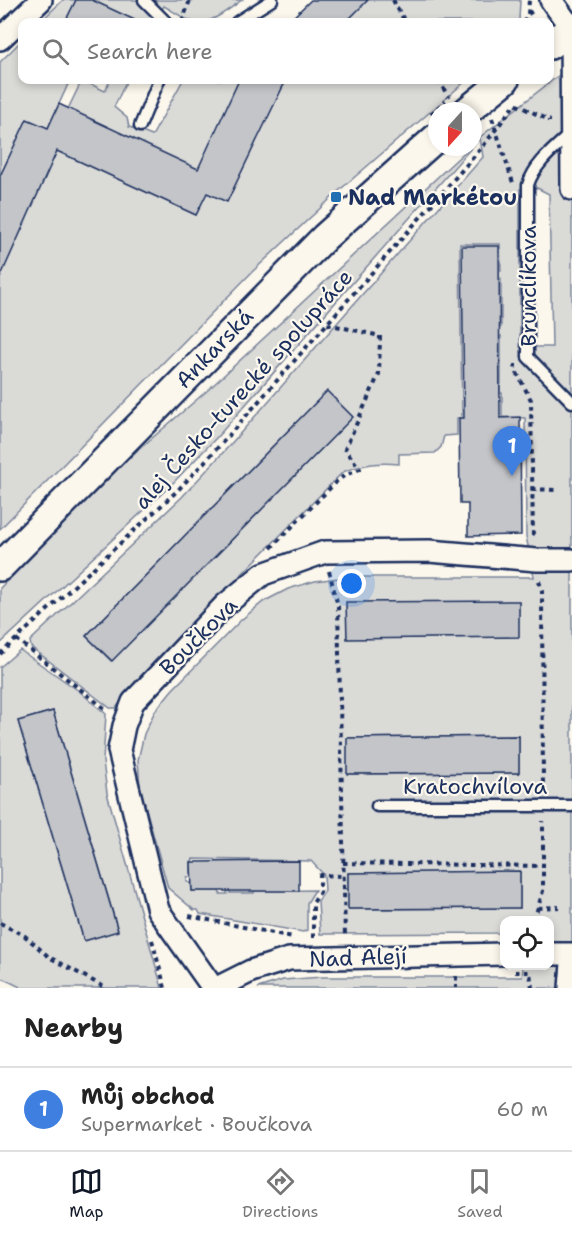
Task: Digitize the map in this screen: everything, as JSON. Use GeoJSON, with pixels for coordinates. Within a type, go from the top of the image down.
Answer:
{"type":"FeatureCollection","features":[{"type":"Feature","properties":{"kind":"street"},"geometry":{"type":"LineString","coordinates":[[22,18],[41,0]]}},
{"type":"Feature","properties":{"kind":"street"},"geometry":{"type":"LineString","coordinates":[[551,0],[571,27],[572,189]]}},
{"type":"Feature","properties":{"kind":"street"},"geometry":{"type":"LineString","coordinates":[[0,39],[18,22]]}},
{"type":"Feature","properties":{"kind":"street"},"geometry":{"type":"LineString","coordinates":[[554,41],[571,27]]}},
{"type":"Feature","properties":{"kind":"street"},"geometry":{"type":"LineString","coordinates":[[462,102],[497,84]]}},
{"type":"Feature","properties":{"kind":"street","name":"Ankarská"},"geometry":{"type":"LineString","coordinates":[[0,567],[317,245],[428,145]]}},
{"type":"Feature","properties":{"kind":"street","name":"Boučkova"},"geometry":{"type":"LineString","coordinates":[[215,988],[159,910],[119,750],[133,702],[225,605],[262,574],[325,552],[429,551],[537,560],[572,560]]}},
{"type":"Feature","properties":{"kind":"street","name":"Nad Alejí"},"geometry":{"type":"LineString","coordinates":[[215,988],[251,971],[289,959],[500,954]]}},
{"type":"Feature","properties":{"kind":"street"},"geometry":{"type":"LineString","coordinates":[[554,954],[572,954]]}},
{"type":"Feature","properties":{"kind":"street"},"geometry":{"type":"LineString","coordinates":[[570,988],[572,963]]}},
{"type":"Feature","properties":{"kind":"lane"},"geometry":{"type":"LineString","coordinates":[[144,0],[162,18]]}},
{"type":"Feature","properties":{"kind":"lane"},"geometry":{"type":"LineString","coordinates":[[243,18],[272,0]]}},
{"type":"Feature","properties":{"kind":"lane"},"geometry":{"type":"LineString","coordinates":[[140,126],[157,84]]}},
{"type":"Feature","properties":{"kind":"lane","name":"Brunclíkova"},"geometry":{"type":"LineString","coordinates":[[572,133],[542,162],[531,175],[528,185],[528,357],[572,402]]}},
{"type":"Feature","properties":{"kind":"lane","name":"Kratochvílova"},"geometry":{"type":"LineString","coordinates":[[377,806],[572,806]]}},
{"type":"Feature","properties":{"kind":"path"},"geometry":{"type":"LineString","coordinates":[[183,18],[190,0]]}},
{"type":"Feature","properties":{"kind":"path"},"geometry":{"type":"LineString","coordinates":[[393,0],[403,18]]}},
{"type":"Feature","properties":{"kind":"path"},"geometry":{"type":"LineString","coordinates":[[528,14],[529,0]]}},
{"type":"Feature","properties":{"kind":"path"},"geometry":{"type":"LineString","coordinates":[[441,84],[456,102]]}},
{"type":"Feature","properties":{"kind":"path","name":"alej Česko-turecké spolupráce"},"geometry":{"type":"LineString","coordinates":[[0,654],[177,491],[327,324],[515,104],[549,120]]}},
{"type":"Feature","properties":{"kind":"path"},"geometry":{"type":"LineString","coordinates":[[282,566],[268,551],[336,482],[345,475],[360,469],[345,449],[379,374],[380,336],[327,324]]}},
{"type":"Feature","properties":{"kind":"path"},"geometry":{"type":"LineString","coordinates":[[531,489],[555,489]]}},
{"type":"Feature","properties":{"kind":"path"},"geometry":{"type":"LineString","coordinates":[[325,552],[338,606],[345,939]]}},
{"type":"Feature","properties":{"kind":"path"},"geometry":{"type":"LineString","coordinates":[[536,916],[543,891],[542,591],[538,574]]}},
{"type":"Feature","properties":{"kind":"path"},"geometry":{"type":"LineString","coordinates":[[16,639],[108,711],[114,715],[127,717]]}},
{"type":"Feature","properties":{"kind":"path"},"geometry":{"type":"LineString","coordinates":[[343,863],[543,866]]}},
{"type":"Feature","properties":{"kind":"path"},"geometry":{"type":"LineString","coordinates":[[313,939],[313,903],[320,892],[320,876],[343,876]]}},
{"type":"Feature","properties":{"kind":"path"},"geometry":{"type":"LineString","coordinates":[[538,908],[559,907]]}},
{"type":"Feature","properties":{"kind":"path"},"geometry":{"type":"LineString","coordinates":[[159,910],[294,937]]}},
{"type":"Feature","properties":{"kind":"path"},"geometry":{"type":"LineString","coordinates":[[0,923],[25,936],[49,957],[106,988]]}},
{"type":"Feature","properties":{"kind":"path"},"geometry":{"type":"LineString","coordinates":[[304,938],[324,939]]}},
{"type":"Feature","properties":{"kind":"path"},"geometry":{"type":"LineString","coordinates":[[334,939],[356,939]]}},
{"type":"Feature","properties":{"kind":"path"},"geometry":{"type":"LineString","coordinates":[[456,972],[456,988]]}},
{"type":"Feature","properties":{"kind":"path"},"geometry":{"type":"LineString","coordinates":[[530,972],[532,988]]}},
{"type":"Feature","properties":{"kind":"shaded area"},"geometry":{"type":"Polygon","coordinates":[[[63,0],[76,0],[67,18],[44,18],[63,0]]]}},
{"type":"Feature","properties":{"kind":"shaded area"},"geometry":{"type":"Polygon","coordinates":[[[92,0],[242,0],[215,18],[185,18],[164,6],[157,18],[129,18],[92,0]]]}},
{"type":"Feature","properties":{"kind":"shaded area"},"geometry":{"type":"Polygon","coordinates":[[[367,0],[520,0],[519,18],[350,18],[367,0]]]}},
{"type":"Feature","properties":{"kind":"shaded area"},"geometry":{"type":"Polygon","coordinates":[[[18,44],[18,84],[68,84],[48,128],[57,151],[196,215],[206,193],[68,109],[80,84],[90,84],[105,91],[108,84],[125,84],[114,107],[127,118],[129,127],[152,136],[181,84],[257,84],[278,93],[285,84],[462,84],[442,102],[428,102],[428,114],[342,188],[252,272],[0,529],[0,62],[18,44]]]}},
{"type":"Feature","properties":{"kind":"shaded area"},"geometry":{"type":"Polygon","coordinates":[[[572,65],[572,988],[258,988],[283,980],[322,977],[522,977],[523,970],[554,970],[554,916],[500,916],[500,933],[320,934],[318,901],[325,891],[324,875],[311,861],[193,859],[191,877],[187,877],[192,891],[219,891],[220,894],[227,894],[227,891],[254,893],[254,891],[315,890],[307,903],[307,930],[303,932],[200,914],[198,910],[194,910],[168,888],[140,787],[138,760],[144,734],[155,711],[172,690],[241,620],[263,602],[288,589],[315,581],[347,577],[534,577],[526,536],[525,418],[502,417],[501,336],[499,336],[501,327],[500,244],[460,244],[462,418],[457,418],[457,435],[444,436],[441,447],[435,453],[399,454],[399,464],[370,464],[343,472],[137,680],[116,708],[110,708],[31,647],[30,641],[182,497],[483,157],[482,135],[548,84],[554,84],[554,79],[572,65]],[[537,188],[520,189],[520,347],[552,347],[549,194],[537,188]],[[327,392],[86,636],[111,661],[352,417],[327,392]],[[519,602],[347,603],[347,638],[518,637],[519,602]],[[519,736],[348,738],[348,774],[519,773],[519,736]],[[520,872],[348,873],[349,909],[520,908],[520,872]]]}},
{"type":"Feature","properties":{"kind":"shaded area"},"geometry":{"type":"Polygon","coordinates":[[[460,156],[464,156],[218,436],[170,486],[0,644],[0,588],[115,470],[209,389],[460,156]]]}},
{"type":"Feature","properties":{"kind":"shaded area"},"geometry":{"type":"Polygon","coordinates":[[[20,650],[79,691],[106,714],[103,761],[107,793],[162,988],[22,988],[0,977],[0,667],[20,650]],[[53,711],[18,721],[84,941],[118,930],[53,711]]]}},
{"type":"Feature","properties":{"kind":"building"},"geometry":{"type":"Polygon","coordinates":[[[76,0],[92,0],[130,18],[67,18],[76,0]]]}},
{"type":"Feature","properties":{"kind":"building"},"geometry":{"type":"Polygon","coordinates":[[[311,0],[368,0],[350,18],[292,18],[311,0]]]}},
{"type":"Feature","properties":{"kind":"building"},"geometry":{"type":"Polygon","coordinates":[[[237,84],[284,84],[227,202],[207,193],[196,215],[57,151],[0,278],[0,176],[27,119],[48,128],[59,104],[198,169],[237,84]]]}},
{"type":"Feature","properties":{"kind":"building"},"geometry":{"type":"Polygon","coordinates":[[[462,246],[499,246],[500,418],[520,417],[521,535],[468,536],[468,504],[460,504],[459,418],[464,418],[462,246]]]}},
{"type":"Feature","properties":{"kind":"building"},"geometry":{"type":"Polygon","coordinates":[[[327,391],[353,417],[112,661],[86,636],[327,391]]]}},
{"type":"Feature","properties":{"kind":"building"},"geometry":{"type":"Polygon","coordinates":[[[519,601],[519,637],[347,639],[346,602],[519,601]]]}},
{"type":"Feature","properties":{"kind":"building"},"geometry":{"type":"Polygon","coordinates":[[[53,711],[118,931],[84,941],[18,721],[53,711]]]}},
{"type":"Feature","properties":{"kind":"building"},"geometry":{"type":"Polygon","coordinates":[[[519,736],[519,773],[347,774],[347,738],[519,736]]]}},
{"type":"Feature","properties":{"kind":"building"},"geometry":{"type":"Polygon","coordinates":[[[299,861],[299,891],[192,891],[191,862],[299,861]]]}},
{"type":"Feature","properties":{"kind":"building"},"geometry":{"type":"Polygon","coordinates":[[[520,871],[520,908],[348,909],[348,873],[520,871]]]}},
{"type":"Feature","properties":{"kind":"place","name":"Nad Markétou"},"geometry":{"type":"Point","coordinates":[336,197]}},
{"type":"Feature","properties":{"kind":"place","name":"Můj obchod"},"geometry":{"type":"Point","coordinates":[512,476]}}]}
